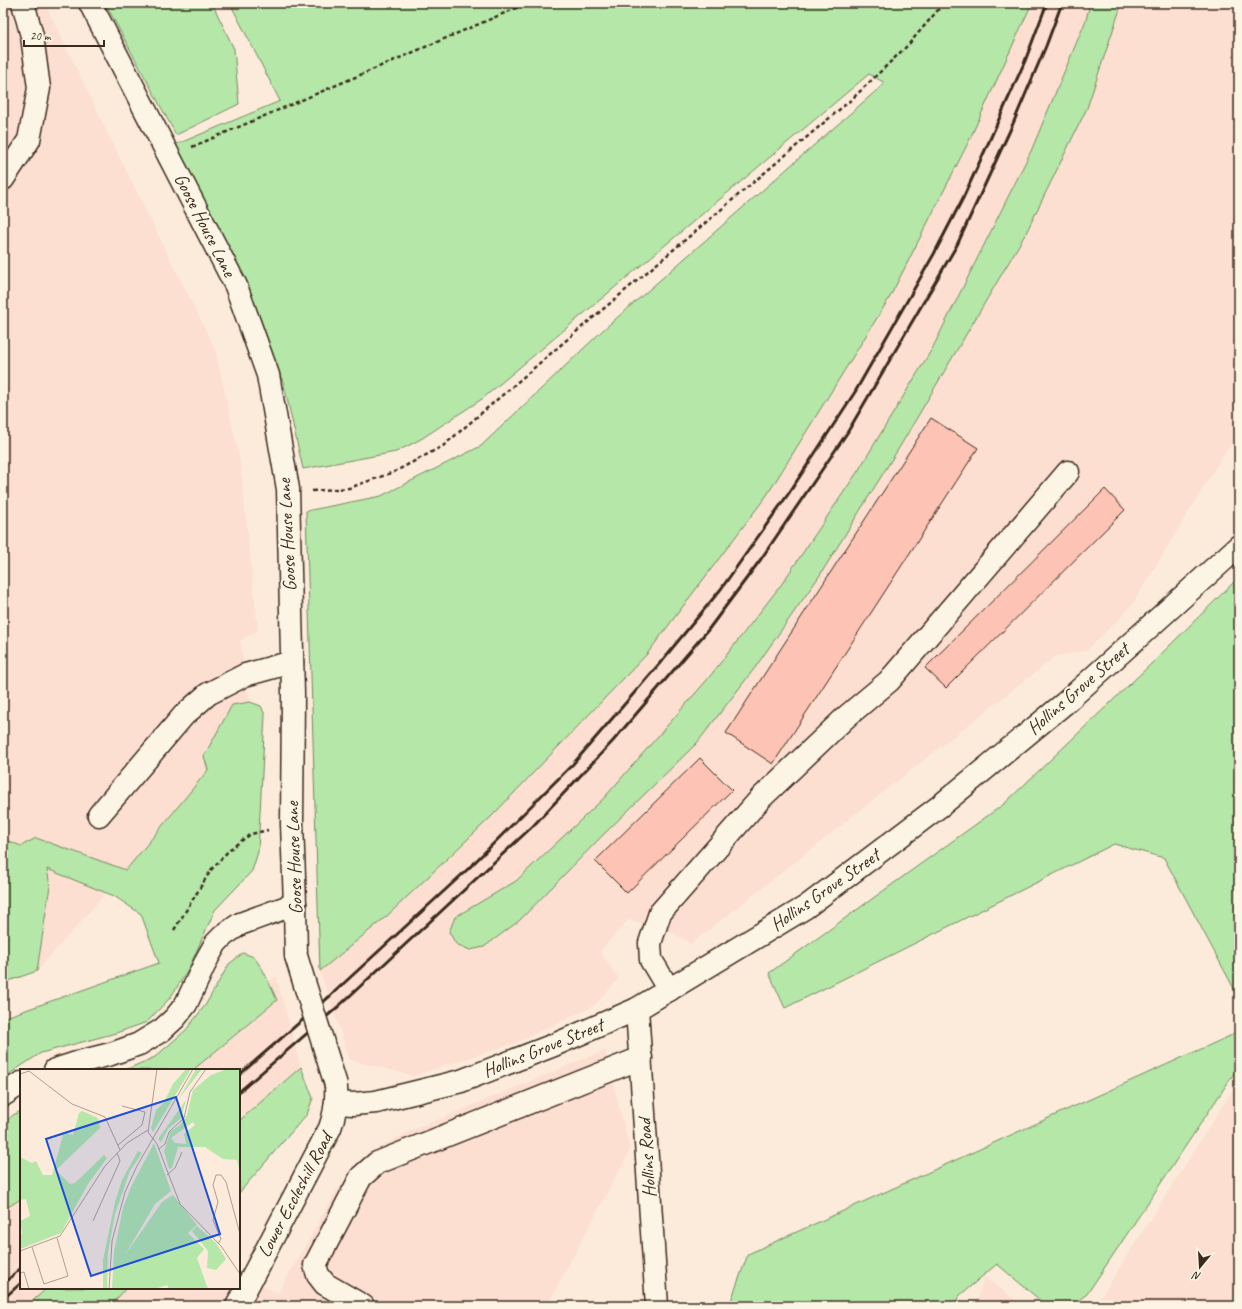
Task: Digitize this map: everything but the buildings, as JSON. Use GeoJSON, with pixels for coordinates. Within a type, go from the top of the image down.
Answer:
{"type":"FeatureCollection","features":[{"type":"Feature","properties":{"kind":"street"},"geometry":{"type":"LineString","coordinates":[[3,179],[29,140],[39,88],[32,36],[23,3]]}},
{"type":"Feature","properties":{"kind":"street","name":"Goose House Lane"},"geometry":{"type":"LineString","coordinates":[[90,3],[236,286],[268,375],[288,494],[292,662],[292,824],[296,956],[336,1094]]}},
{"type":"Feature","properties":{"kind":"street"},"geometry":{"type":"LineString","coordinates":[[669,990],[651,960],[650,943],[660,913],[761,798],[846,717],[889,681],[1068,472]]}},
{"type":"Feature","properties":{"kind":"street","name":"Hollins Grove Street"},"geometry":{"type":"LineString","coordinates":[[336,1094],[353,1104],[376,1102],[461,1081],[554,1045],[637,1009],[806,907],[940,806],[1065,703],[1239,546]]}},
{"type":"Feature","properties":{"kind":"street"},"geometry":{"type":"LineString","coordinates":[[99,815],[184,715],[208,694],[245,675],[292,662]]}},
{"type":"Feature","properties":{"kind":"street"},"geometry":{"type":"LineString","coordinates":[[58,1069],[111,1054],[139,1044],[162,1030],[176,1018],[186,1004],[208,956],[216,943],[224,935],[240,924],[295,904]]}},
{"type":"Feature","properties":{"kind":"street","name":"Hollins Road"},"geometry":{"type":"LineString","coordinates":[[637,1009],[657,1306]]}},
{"type":"Feature","properties":{"kind":"street"},"geometry":{"type":"LineString","coordinates":[[363,1306],[325,1284],[318,1275],[315,1264],[361,1177],[377,1163],[641,1058]]}},
{"type":"Feature","properties":{"kind":"street"},"geometry":{"type":"LineString","coordinates":[[3,1095],[20,1084]]}},
{"type":"Feature","properties":{"kind":"street","name":"Lower Eccleshill Road"},"geometry":{"type":"LineString","coordinates":[[236,1306],[330,1128],[335,1116],[336,1094]]}},
{"type":"Feature","properties":{"kind":"path"},"geometry":{"type":"LineString","coordinates":[[169,157],[528,3]]}},
{"type":"Feature","properties":{"kind":"path"},"geometry":{"type":"LineString","coordinates":[[288,494],[349,488],[394,472],[443,446],[852,99],[908,46],[944,3]]}},
{"type":"Feature","properties":{"kind":"path"},"geometry":{"type":"LineString","coordinates":[[174,930],[211,870],[230,848],[251,834],[292,824]]}},
{"type":"Feature","properties":{"kind":"shaded area"},"geometry":{"type":"Polygon","coordinates":[[[3,3],[45,3],[215,349],[240,460],[258,631],[240,640],[250,702],[232,705],[208,770],[126,870],[37,971],[50,886],[21,846],[3,839],[3,3]]]}},
{"type":"Feature","properties":{"kind":"shaded area"},"geometry":{"type":"Polygon","coordinates":[[[987,3],[1239,3],[1239,434],[1225,452],[1131,607],[1086,651],[1056,656],[691,944],[666,929],[628,920],[600,951],[619,979],[594,1006],[515,1043],[413,1076],[350,1060],[320,971],[321,955],[987,3]]]}},
{"type":"Feature","properties":{"kind":"shaded area"},"geometry":{"type":"Polygon","coordinates":[[[276,976],[301,1067],[313,1098],[307,1114],[240,1192],[240,1069],[161,1069],[276,976]]]}},
{"type":"Feature","properties":{"kind":"shaded area"},"geometry":{"type":"Polygon","coordinates":[[[605,1050],[630,1150],[547,1306],[3,1306],[3,1135],[20,1123],[20,1289],[240,1289],[240,1274],[278,1293],[336,1192],[361,1158],[408,1132],[605,1050]]]}},
{"type":"Feature","properties":{"kind":"shaded area"},"geometry":{"type":"Polygon","coordinates":[[[1239,1080],[1239,1306],[1095,1306],[1239,1080]]]}},
{"type":"Feature","properties":{"kind":"shaded area"},"geometry":{"type":"Polygon","coordinates":[[[984,1277],[1024,1306],[976,1306],[984,1277]]]}},
{"type":"Feature","properties":{"kind":"green space"},"geometry":{"type":"Polygon","coordinates":[[[105,3],[212,3],[234,49],[239,104],[176,135],[105,3]]]}},
{"type":"Feature","properties":{"kind":"green space"},"geometry":{"type":"Polygon","coordinates":[[[230,3],[1032,3],[968,143],[890,297],[767,495],[647,654],[491,817],[387,916],[320,971],[306,511],[381,496],[481,446],[603,330],[885,83],[869,74],[482,399],[421,439],[396,452],[303,469],[284,385],[247,282],[175,145],[280,101],[230,3]]]}},
{"type":"Feature","properties":{"kind":"green space"},"geometry":{"type":"Polygon","coordinates":[[[1090,3],[1122,3],[1087,108],[1026,233],[902,443],[820,575],[754,669],[697,743],[603,835],[519,921],[484,947],[470,950],[456,944],[449,932],[455,917],[516,881],[604,798],[707,680],[781,585],[858,471],[932,349],[1031,151],[1086,20],[1090,3]]]}},
{"type":"Feature","properties":{"kind":"green space"},"geometry":{"type":"Polygon","coordinates":[[[1239,577],[1239,998],[1164,858],[1114,844],[785,1008],[769,973],[1004,804],[1151,664],[1239,577]]]}},
{"type":"Feature","properties":{"kind":"green space"},"geometry":{"type":"Polygon","coordinates":[[[250,702],[261,706],[265,715],[258,852],[252,871],[215,910],[188,970],[170,998],[147,1022],[116,1033],[41,1053],[3,1078],[3,1018],[159,963],[141,914],[114,896],[47,869],[50,886],[37,971],[3,983],[3,839],[21,846],[36,838],[126,870],[208,770],[204,756],[232,705],[250,702]]]}},
{"type":"Feature","properties":{"kind":"green space"},"geometry":{"type":"Polygon","coordinates":[[[243,953],[254,957],[263,970],[277,1000],[194,1069],[127,1069],[155,1057],[186,1030],[206,1004],[229,964],[243,953]]]}},
{"type":"Feature","properties":{"kind":"green space"},"geometry":{"type":"Polygon","coordinates":[[[1239,1025],[1239,1066],[1087,1294],[1071,1306],[1047,1306],[997,1264],[959,1296],[953,1306],[729,1306],[748,1254],[1232,1035],[1239,1025]]]}},
{"type":"Feature","properties":{"kind":"green space"},"geometry":{"type":"Polygon","coordinates":[[[301,1067],[313,1098],[307,1114],[240,1192],[240,1120],[301,1067]]]}},
{"type":"Feature","properties":{"kind":"green space"},"geometry":{"type":"Polygon","coordinates":[[[20,1112],[20,1200],[3,1210],[3,1124],[13,1115],[20,1112]]]}},
{"type":"Feature","properties":{"kind":"green space"},"geometry":{"type":"Polygon","coordinates":[[[46,1289],[125,1289],[111,1306],[27,1306],[46,1289]]]}},
{"type":"Feature","properties":{"kind":"railway"},"geometry":{"type":"LineString","coordinates":[[240,1074],[330,996],[468,869],[573,764],[660,663],[721,589],[789,493],[855,392],[934,254],[963,198],[987,146],[1025,61],[1047,3]]}},
{"type":"Feature","properties":{"kind":"railway"},"geometry":{"type":"LineString","coordinates":[[240,1091],[340,1005],[533,826],[613,741],[708,630],[761,559],[847,433],[957,245],[1012,126],[1046,46],[1062,3]]}},
{"type":"Feature","properties":{"kind":"railway"},"geometry":{"type":"LineString","coordinates":[[3,1284],[20,1269]]}},
{"type":"Feature","properties":{"kind":"railway"},"geometry":{"type":"LineString","coordinates":[[3,1299],[20,1284]]}}]}
